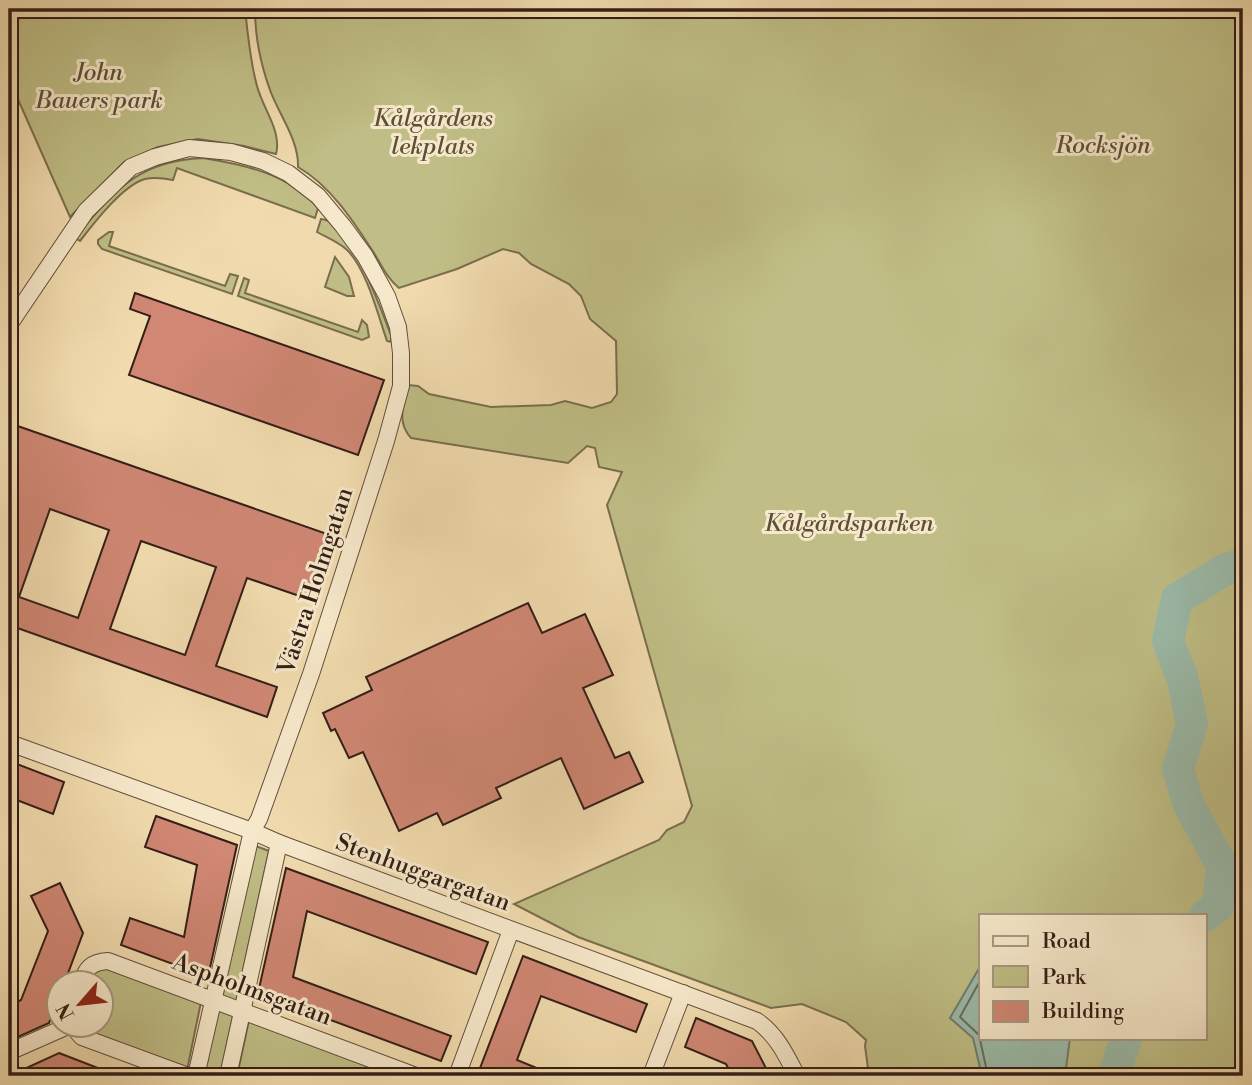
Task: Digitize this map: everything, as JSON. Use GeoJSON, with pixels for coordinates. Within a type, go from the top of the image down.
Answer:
{"type":"FeatureCollection","features":[{"type":"Feature","properties":{"kind":"street","name":"Västra Holmgatan"},"geometry":{"type":"LineString","coordinates":[[9,325],[86,211],[131,167],[189,148],[230,152],[263,161],[288,173],[318,196],[365,256],[398,327],[401,386],[311,674],[255,825],[196,1076]]}},
{"type":"Feature","properties":{"kind":"street","name":"Stenhuggargatan"},"geometry":{"type":"LineString","coordinates":[[9,745],[255,825],[278,843],[757,1021],[769,1029],[797,1076]]}},
{"type":"Feature","properties":{"kind":"street"},"geometry":{"type":"LineString","coordinates":[[228,1076],[278,843]]}},
{"type":"Feature","properties":{"kind":"street"},"geometry":{"type":"LineString","coordinates":[[457,1076],[511,929]]}},
{"type":"Feature","properties":{"kind":"street","name":"Aspholmsgatan"},"geometry":{"type":"LineString","coordinates":[[86,970],[93,964],[108,961],[416,1076]]}},
{"type":"Feature","properties":{"kind":"street"},"geometry":{"type":"LineString","coordinates":[[651,1076],[683,993]]}},
{"type":"Feature","properties":{"kind":"street"},"geometry":{"type":"LineString","coordinates":[[9,1052],[46,1036]]}},
{"type":"Feature","properties":{"kind":"street"},"geometry":{"type":"LineString","coordinates":[[90,1040],[188,1076]]}},
{"type":"Feature","properties":{"kind":"green space","name":"John Bauers park"},"geometry":{"type":"Polygon","coordinates":[[[9,9],[245,9],[255,77],[274,128],[276,154],[198,139],[158,147],[124,162],[70,217],[9,79],[9,9]]]}},
{"type":"Feature","properties":{"kind":"green space","name":"Kålgårdsparken"},"geometry":{"type":"Polygon","coordinates":[[[255,9],[1243,9],[1243,1076],[869,1076],[866,1040],[846,1022],[802,1004],[771,1008],[578,937],[514,904],[659,840],[667,830],[684,822],[692,806],[607,505],[622,472],[599,467],[595,448],[587,446],[568,463],[411,438],[402,419],[403,406],[408,385],[418,386],[429,394],[491,407],[551,405],[565,401],[592,408],[611,402],[617,394],[616,341],[590,319],[581,296],[569,284],[531,264],[519,253],[503,249],[457,269],[399,288],[331,194],[298,167],[292,137],[270,90],[257,39],[255,9]]]}},
{"type":"Feature","properties":{"kind":"green space"},"geometry":{"type":"Polygon","coordinates":[[[203,158],[251,168],[280,179],[306,196],[318,208],[315,218],[177,168],[173,180],[145,179],[136,183],[110,205],[80,241],[77,239],[77,235],[104,204],[131,180],[162,165],[203,158]]]}},
{"type":"Feature","properties":{"kind":"green space"},"geometry":{"type":"Polygon","coordinates":[[[321,219],[332,223],[353,250],[380,306],[391,342],[387,341],[360,267],[343,246],[317,232],[321,219]]]}},
{"type":"Feature","properties":{"kind":"green space"},"geometry":{"type":"Polygon","coordinates":[[[113,232],[109,246],[225,286],[230,274],[238,276],[232,294],[102,249],[98,240],[113,232]]]}},
{"type":"Feature","properties":{"kind":"green space"},"geometry":{"type":"Polygon","coordinates":[[[335,257],[349,277],[354,296],[325,287],[335,257]]]}},
{"type":"Feature","properties":{"kind":"green space"},"geometry":{"type":"Polygon","coordinates":[[[244,278],[249,280],[245,293],[358,332],[362,320],[367,325],[369,337],[362,340],[238,296],[244,278]]]}},
{"type":"Feature","properties":{"kind":"green space"},"geometry":{"type":"Polygon","coordinates":[[[253,845],[269,851],[220,1076],[203,1076],[253,845]]]}},
{"type":"Feature","properties":{"kind":"green space"},"geometry":{"type":"Polygon","coordinates":[[[116,972],[201,1002],[187,1070],[108,1040],[116,1040],[116,972]]]}},
{"type":"Feature","properties":{"kind":"green space"},"geometry":{"type":"Polygon","coordinates":[[[249,1020],[401,1076],[237,1076],[249,1020]]]}},
{"type":"Feature","properties":{"kind":"water"},"geometry":{"type":"Polygon","coordinates":[[[979,968],[979,1040],[1070,1040],[1065,1076],[982,1076],[973,1038],[950,1018],[979,968]]]}},
{"type":"Feature","properties":{"kind":"building"},"geometry":{"type":"Polygon","coordinates":[[[135,293],[384,380],[358,455],[129,375],[150,316],[130,309],[135,293]]]}},
{"type":"Feature","properties":{"kind":"building"},"geometry":{"type":"Polygon","coordinates":[[[9,423],[330,535],[308,599],[247,578],[216,666],[277,687],[267,717],[9,625],[9,525],[18,498],[9,494],[9,423]],[[50,509],[19,597],[78,618],[109,530],[50,509]],[[141,541],[110,629],[185,655],[216,567],[141,541]]]}},
{"type":"Feature","properties":{"kind":"building"},"geometry":{"type":"Polygon","coordinates":[[[528,603],[542,633],[585,614],[613,675],[583,688],[615,758],[629,752],[643,782],[584,809],[561,758],[496,788],[501,798],[443,825],[437,813],[399,831],[363,752],[349,758],[335,729],[331,731],[323,713],[372,690],[366,677],[528,603]]]}},
{"type":"Feature","properties":{"kind":"building"},"geometry":{"type":"Polygon","coordinates":[[[9,761],[64,782],[53,814],[9,797],[9,761]]]}},
{"type":"Feature","properties":{"kind":"building"},"geometry":{"type":"Polygon","coordinates":[[[156,816],[237,845],[208,977],[121,945],[130,918],[184,937],[197,865],[145,847],[156,816]]]}},
{"type":"Feature","properties":{"kind":"building"},"geometry":{"type":"Polygon","coordinates":[[[286,868],[488,942],[476,974],[307,911],[293,977],[451,1036],[441,1061],[258,993],[286,868]]]}},
{"type":"Feature","properties":{"kind":"building"},"geometry":{"type":"Polygon","coordinates":[[[60,883],[83,933],[69,970],[46,970],[46,1024],[9,1041],[9,1006],[21,1000],[48,931],[31,896],[60,883]]]}},
{"type":"Feature","properties":{"kind":"building"},"geometry":{"type":"Polygon","coordinates":[[[523,956],[647,1004],[636,1032],[541,996],[517,1060],[556,1076],[477,1076],[523,956]]]}},
{"type":"Feature","properties":{"kind":"building"},"geometry":{"type":"Polygon","coordinates":[[[696,1018],[752,1041],[770,1076],[732,1076],[726,1064],[685,1047],[696,1018]]]}},
{"type":"Feature","properties":{"kind":"building"},"geometry":{"type":"Polygon","coordinates":[[[59,1053],[116,1075],[116,1076],[9,1076],[59,1053]]]}},
{"type":"Feature","properties":{"kind":"waterway"},"geometry":{"type":"LineString","coordinates":[[1206,915],[1218,906],[1222,866],[1188,803],[1178,769],[1192,724],[1183,680],[1168,641],[1177,599],[1226,569],[1243,564]]}},
{"type":"Feature","properties":{"kind":"waterway"},"geometry":{"type":"LineString","coordinates":[[1114,1076],[1125,1040]]}},
{"type":"Feature","properties":{"kind":"park label","name":"Kålgårdens lekplats"},"geometry":{"type":"Point","coordinates":[433,133]}},
{"type":"Feature","properties":{"kind":"park label","name":"Rocksjön"},"geometry":{"type":"Point","coordinates":[1103,146]}}]}
